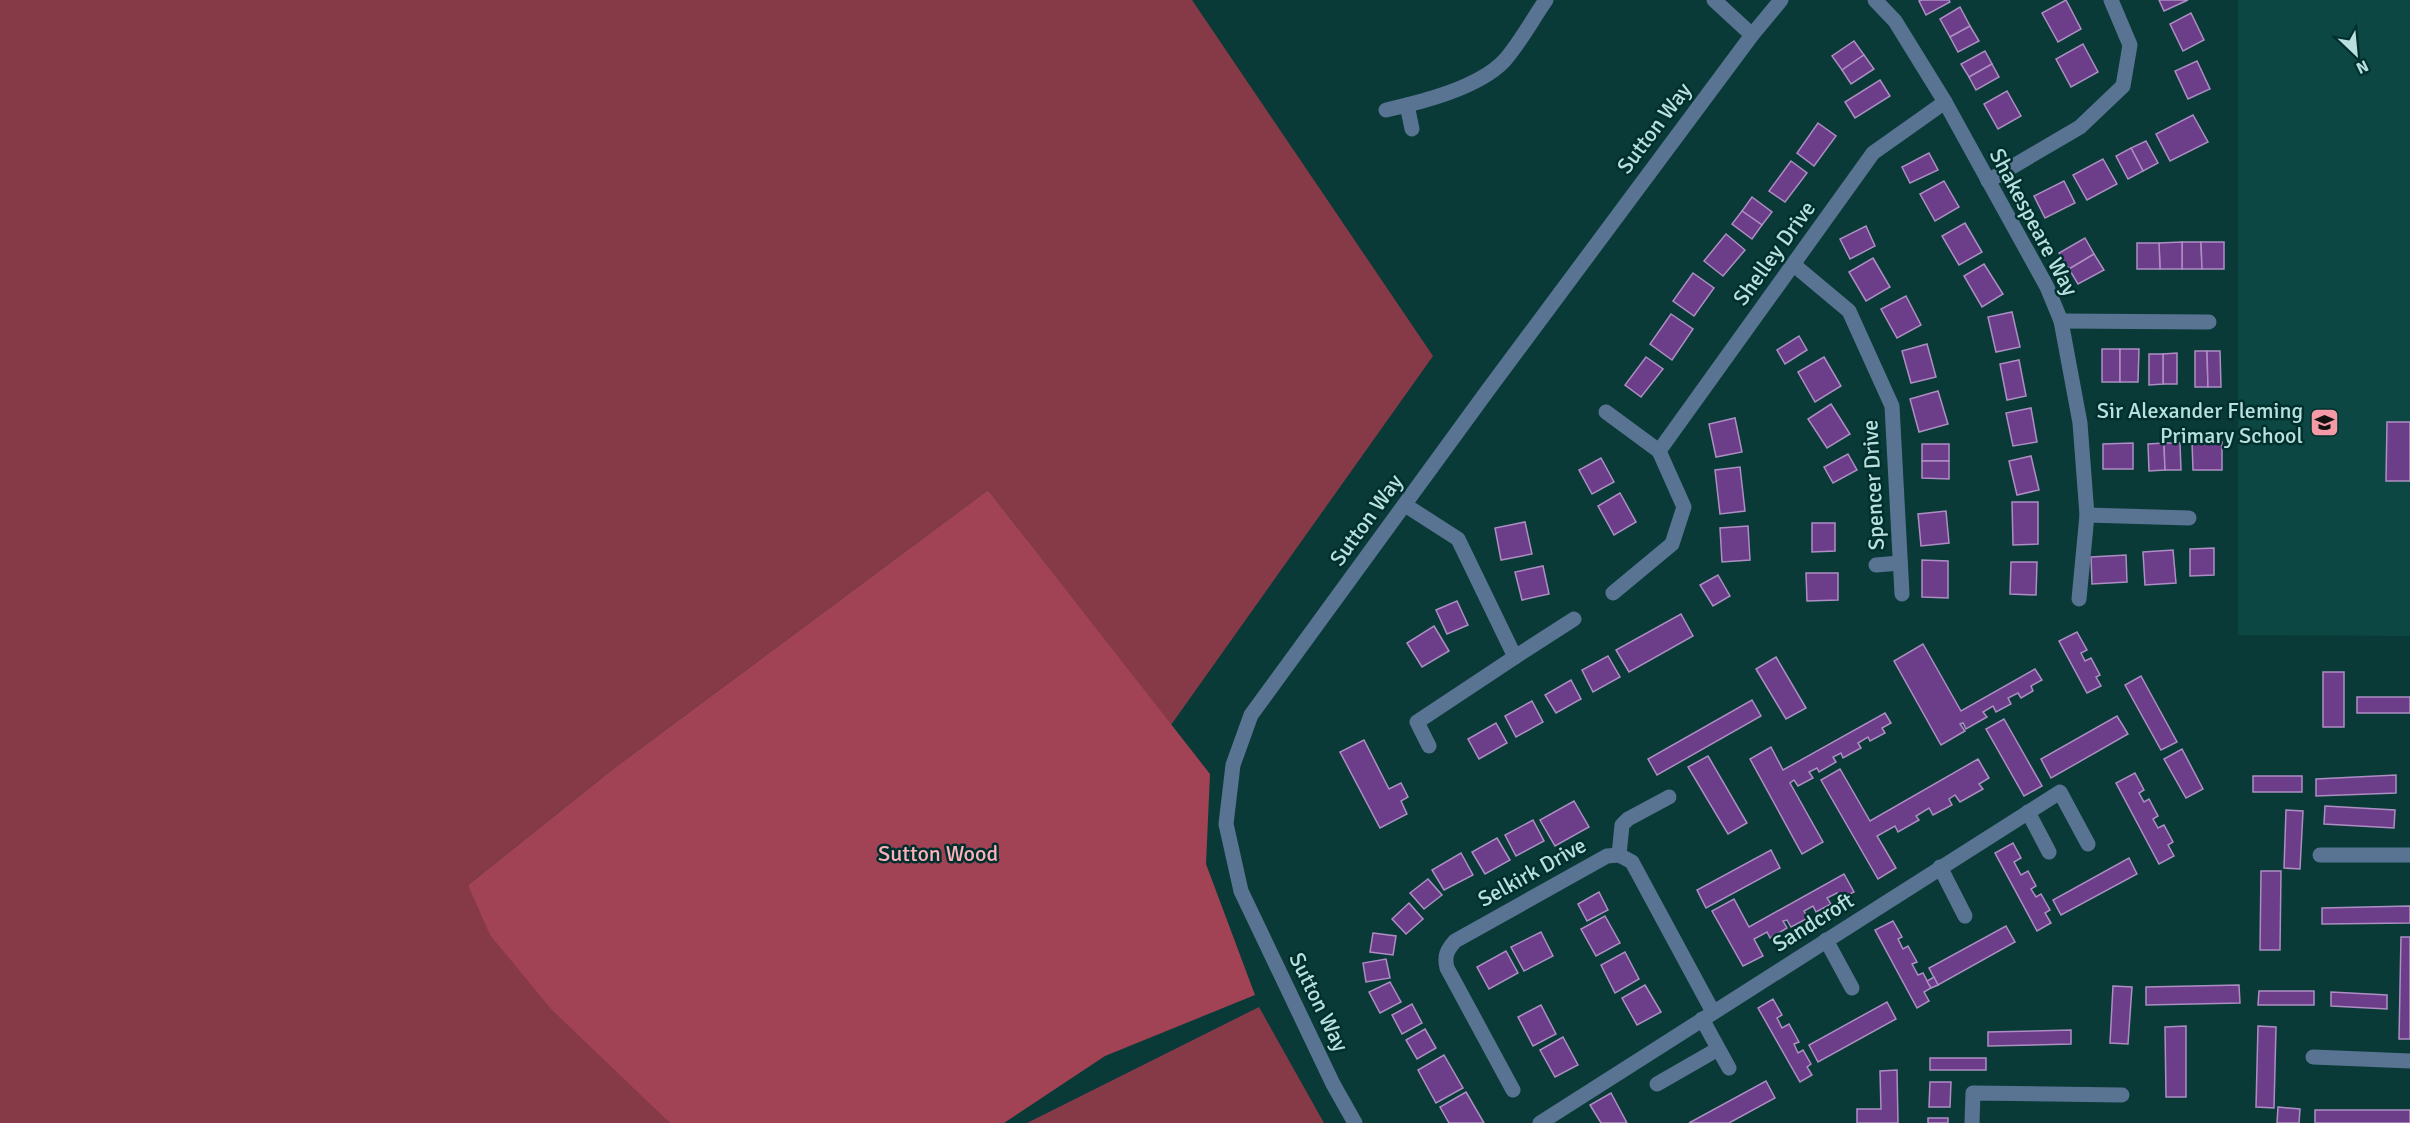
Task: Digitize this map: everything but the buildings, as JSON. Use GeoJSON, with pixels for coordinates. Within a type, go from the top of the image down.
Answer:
{"type":"FeatureCollection","features":[{"type":"Feature","properties":{"kind":"street"},"geometry":{"type":"LineString","coordinates":[[1386,110],[1407,105],[1477,80],[1503,62],[1546,0]]}},
{"type":"Feature","properties":{"kind":"street"},"geometry":{"type":"LineString","coordinates":[[1714,0],[1752,35]]}},
{"type":"Feature","properties":{"kind":"street","name":"Sutton Way"},"geometry":{"type":"LineString","coordinates":[[1355,1123],[1333,1084],[1241,891],[1226,824],[1233,765],[1251,715],[1752,35],[1781,0]]}},
{"type":"Feature","properties":{"kind":"street","name":"Shakespeare Way"},"geometry":{"type":"LineString","coordinates":[[1875,0],[1895,21],[1945,102],[2047,287],[2061,321],[2080,423],[2087,515],[2079,599]]}},
{"type":"Feature","properties":{"kind":"street"},"geometry":{"type":"LineString","coordinates":[[1988,182],[2080,127],[2123,86],[2130,45],[2111,0]]}},
{"type":"Feature","properties":{"kind":"street","name":"Shelley Drive"},"geometry":{"type":"LineString","coordinates":[[1659,451],[1873,153],[1945,102]]}},
{"type":"Feature","properties":{"kind":"street"},"geometry":{"type":"LineString","coordinates":[[1407,105],[1412,129]]}},
{"type":"Feature","properties":{"kind":"street","name":"Spencer Drive"},"geometry":{"type":"LineString","coordinates":[[1794,265],[1849,311],[1892,406],[1902,594]]}},
{"type":"Feature","properties":{"kind":"street"},"geometry":{"type":"LineString","coordinates":[[2061,321],[2209,322]]}},
{"type":"Feature","properties":{"kind":"street"},"geometry":{"type":"LineString","coordinates":[[1606,412],[1659,451],[1684,507],[1672,544],[1613,593]]}},
{"type":"Feature","properties":{"kind":"street"},"geometry":{"type":"LineString","coordinates":[[1405,505],[1458,539],[1515,657]]}},
{"type":"Feature","properties":{"kind":"street"},"geometry":{"type":"LineString","coordinates":[[2087,515],[2189,518]]}},
{"type":"Feature","properties":{"kind":"street"},"geometry":{"type":"LineString","coordinates":[[1876,565],[1900,563]]}},
{"type":"Feature","properties":{"kind":"street"},"geometry":{"type":"LineString","coordinates":[[1429,746],[1418,722],[1574,619]]}},
{"type":"Feature","properties":{"kind":"street","name":"Sandcroft"},"geometry":{"type":"LineString","coordinates":[[1545,1122],[1708,1015],[2060,792],[2088,844]]}},
{"type":"Feature","properties":{"kind":"street"},"geometry":{"type":"LineString","coordinates":[[1619,855],[1622,825],[1628,819],[1669,797]]}},
{"type":"Feature","properties":{"kind":"street"},"geometry":{"type":"LineString","coordinates":[[2028,812],[2049,852]]}},
{"type":"Feature","properties":{"kind":"street","name":"Selkirk Drive"},"geometry":{"type":"LineString","coordinates":[[1513,1090],[1448,968],[1445,958],[1448,949],[1455,941],[1607,856],[1619,855],[1632,862],[1708,1015],[1718,1049],[1729,1068]]}},
{"type":"Feature","properties":{"kind":"street"},"geometry":{"type":"LineString","coordinates":[[2319,855],[2410,855]]}},
{"type":"Feature","properties":{"kind":"street"},"geometry":{"type":"LineString","coordinates":[[1940,867],[1965,916]]}},
{"type":"Feature","properties":{"kind":"street"},"geometry":{"type":"LineString","coordinates":[[1826,940],[1852,988]]}},
{"type":"Feature","properties":{"kind":"street"},"geometry":{"type":"LineString","coordinates":[[1657,1084],[1718,1049]]}},
{"type":"Feature","properties":{"kind":"street"},"geometry":{"type":"LineString","coordinates":[[2313,1057],[2410,1061]]}},
{"type":"Feature","properties":{"kind":"street"},"geometry":{"type":"LineString","coordinates":[[1972,1123],[1973,1093],[2122,1095]]}},
{"type":"Feature","properties":{"kind":"shaded area"},"geometry":{"type":"Polygon","coordinates":[[[0,0],[1192,0],[1433,356],[1171,725],[988,490],[613,769],[468,885],[670,1123],[0,1123],[0,0]]]}},
{"type":"Feature","properties":{"kind":"shaded area","name":"Sir Alexander Fleming Primary School"},"geometry":{"type":"Polygon","coordinates":[[[2238,0],[2410,0],[2410,636],[2238,635],[2238,0]]]}},
{"type":"Feature","properties":{"kind":"shaded area"},"geometry":{"type":"Polygon","coordinates":[[[1259,1007],[1324,1123],[1027,1123],[1259,1007]]]}},
{"type":"Feature","properties":{"kind":"green space","name":"Sutton Wood"},"geometry":{"type":"Polygon","coordinates":[[[988,490],[1210,774],[1206,864],[1255,995],[1105,1056],[1004,1123],[670,1123],[551,1009],[490,935],[468,885],[613,769],[988,490]]]}},
{"type":"Feature","properties":{"kind":"place","name":"Sir Alexander Fleming Primary School"},"geometry":{"type":"Point","coordinates":[2324,423]}}]}
